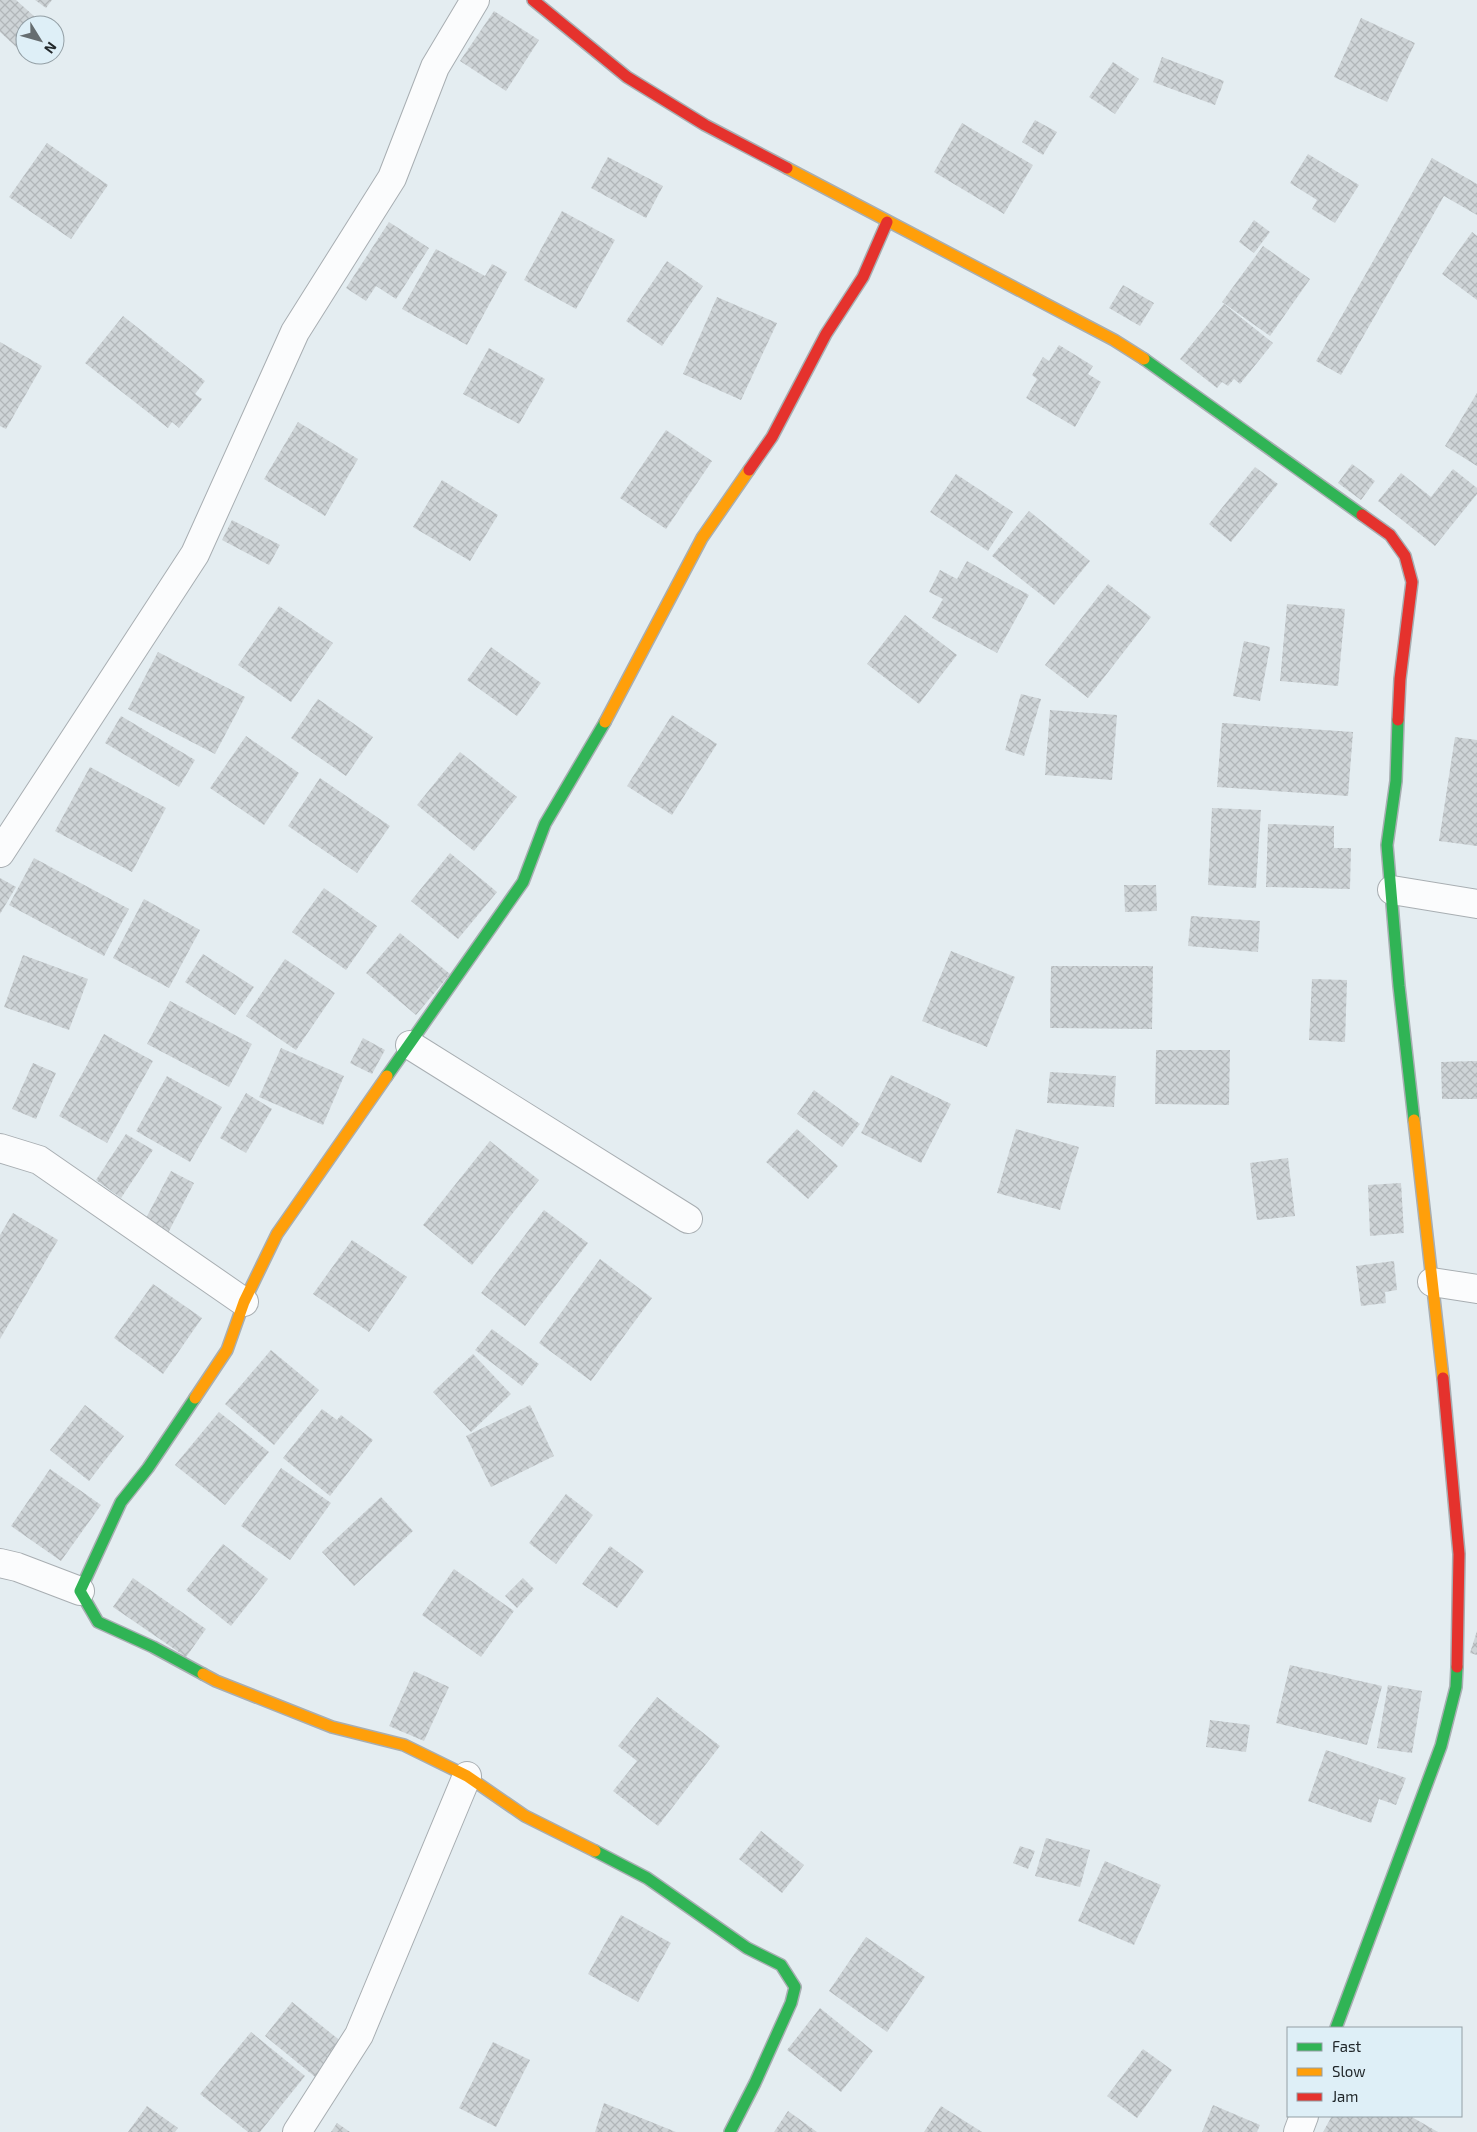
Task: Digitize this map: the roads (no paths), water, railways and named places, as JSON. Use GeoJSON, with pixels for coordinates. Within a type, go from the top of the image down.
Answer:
{"type":"FeatureCollection","features":[{"type":"Feature","properties":{"kind":"street"},"geometry":{"type":"LineString","coordinates":[[0,854],[195,554],[295,332],[392,178],[435,67],[475,0]]}},
{"type":"Feature","properties":{"kind":"street"},"geometry":{"type":"LineString","coordinates":[[533,0],[635,82],[706,125],[1114,340],[1164,372],[1390,535],[1405,556],[1412,582],[1400,680],[1396,781],[1388,845],[1400,986],[1446,1399],[1459,1554],[1456,1687],[1442,1746],[1336,2027]]}},
{"type":"Feature","properties":{"kind":"street"},"geometry":{"type":"LineString","coordinates":[[80,1592],[121,1502],[148,1468],[227,1350],[244,1302],[277,1234],[523,882],[544,824],[614,706],[702,538],[772,437],[826,334],[863,277],[888,222]]}},
{"type":"Feature","properties":{"kind":"street"},"geometry":{"type":"LineString","coordinates":[[1392,890],[1477,904]]}},
{"type":"Feature","properties":{"kind":"street"},"geometry":{"type":"LineString","coordinates":[[410,1045],[688,1218]]}},
{"type":"Feature","properties":{"kind":"street"},"geometry":{"type":"LineString","coordinates":[[0,1148],[39,1160],[244,1302]]}},
{"type":"Feature","properties":{"kind":"street"},"geometry":{"type":"LineString","coordinates":[[1432,1282],[1477,1290]]}},
{"type":"Feature","properties":{"kind":"street"},"geometry":{"type":"LineString","coordinates":[[0,1563],[17,1567],[80,1592],[98,1622],[153,1647],[216,1680],[332,1727],[404,1744],[467,1776],[525,1816],[647,1878],[747,1948],[781,1965],[795,1987],[791,2003],[755,2083],[730,2132]]}},
{"type":"Feature","properties":{"kind":"street"},"geometry":{"type":"LineString","coordinates":[[296,2132],[359,2035],[467,1776]]}},
{"type":"Feature","properties":{"kind":"street"},"geometry":{"type":"LineString","coordinates":[[1298,2132],[1304,2117]]}}]}
